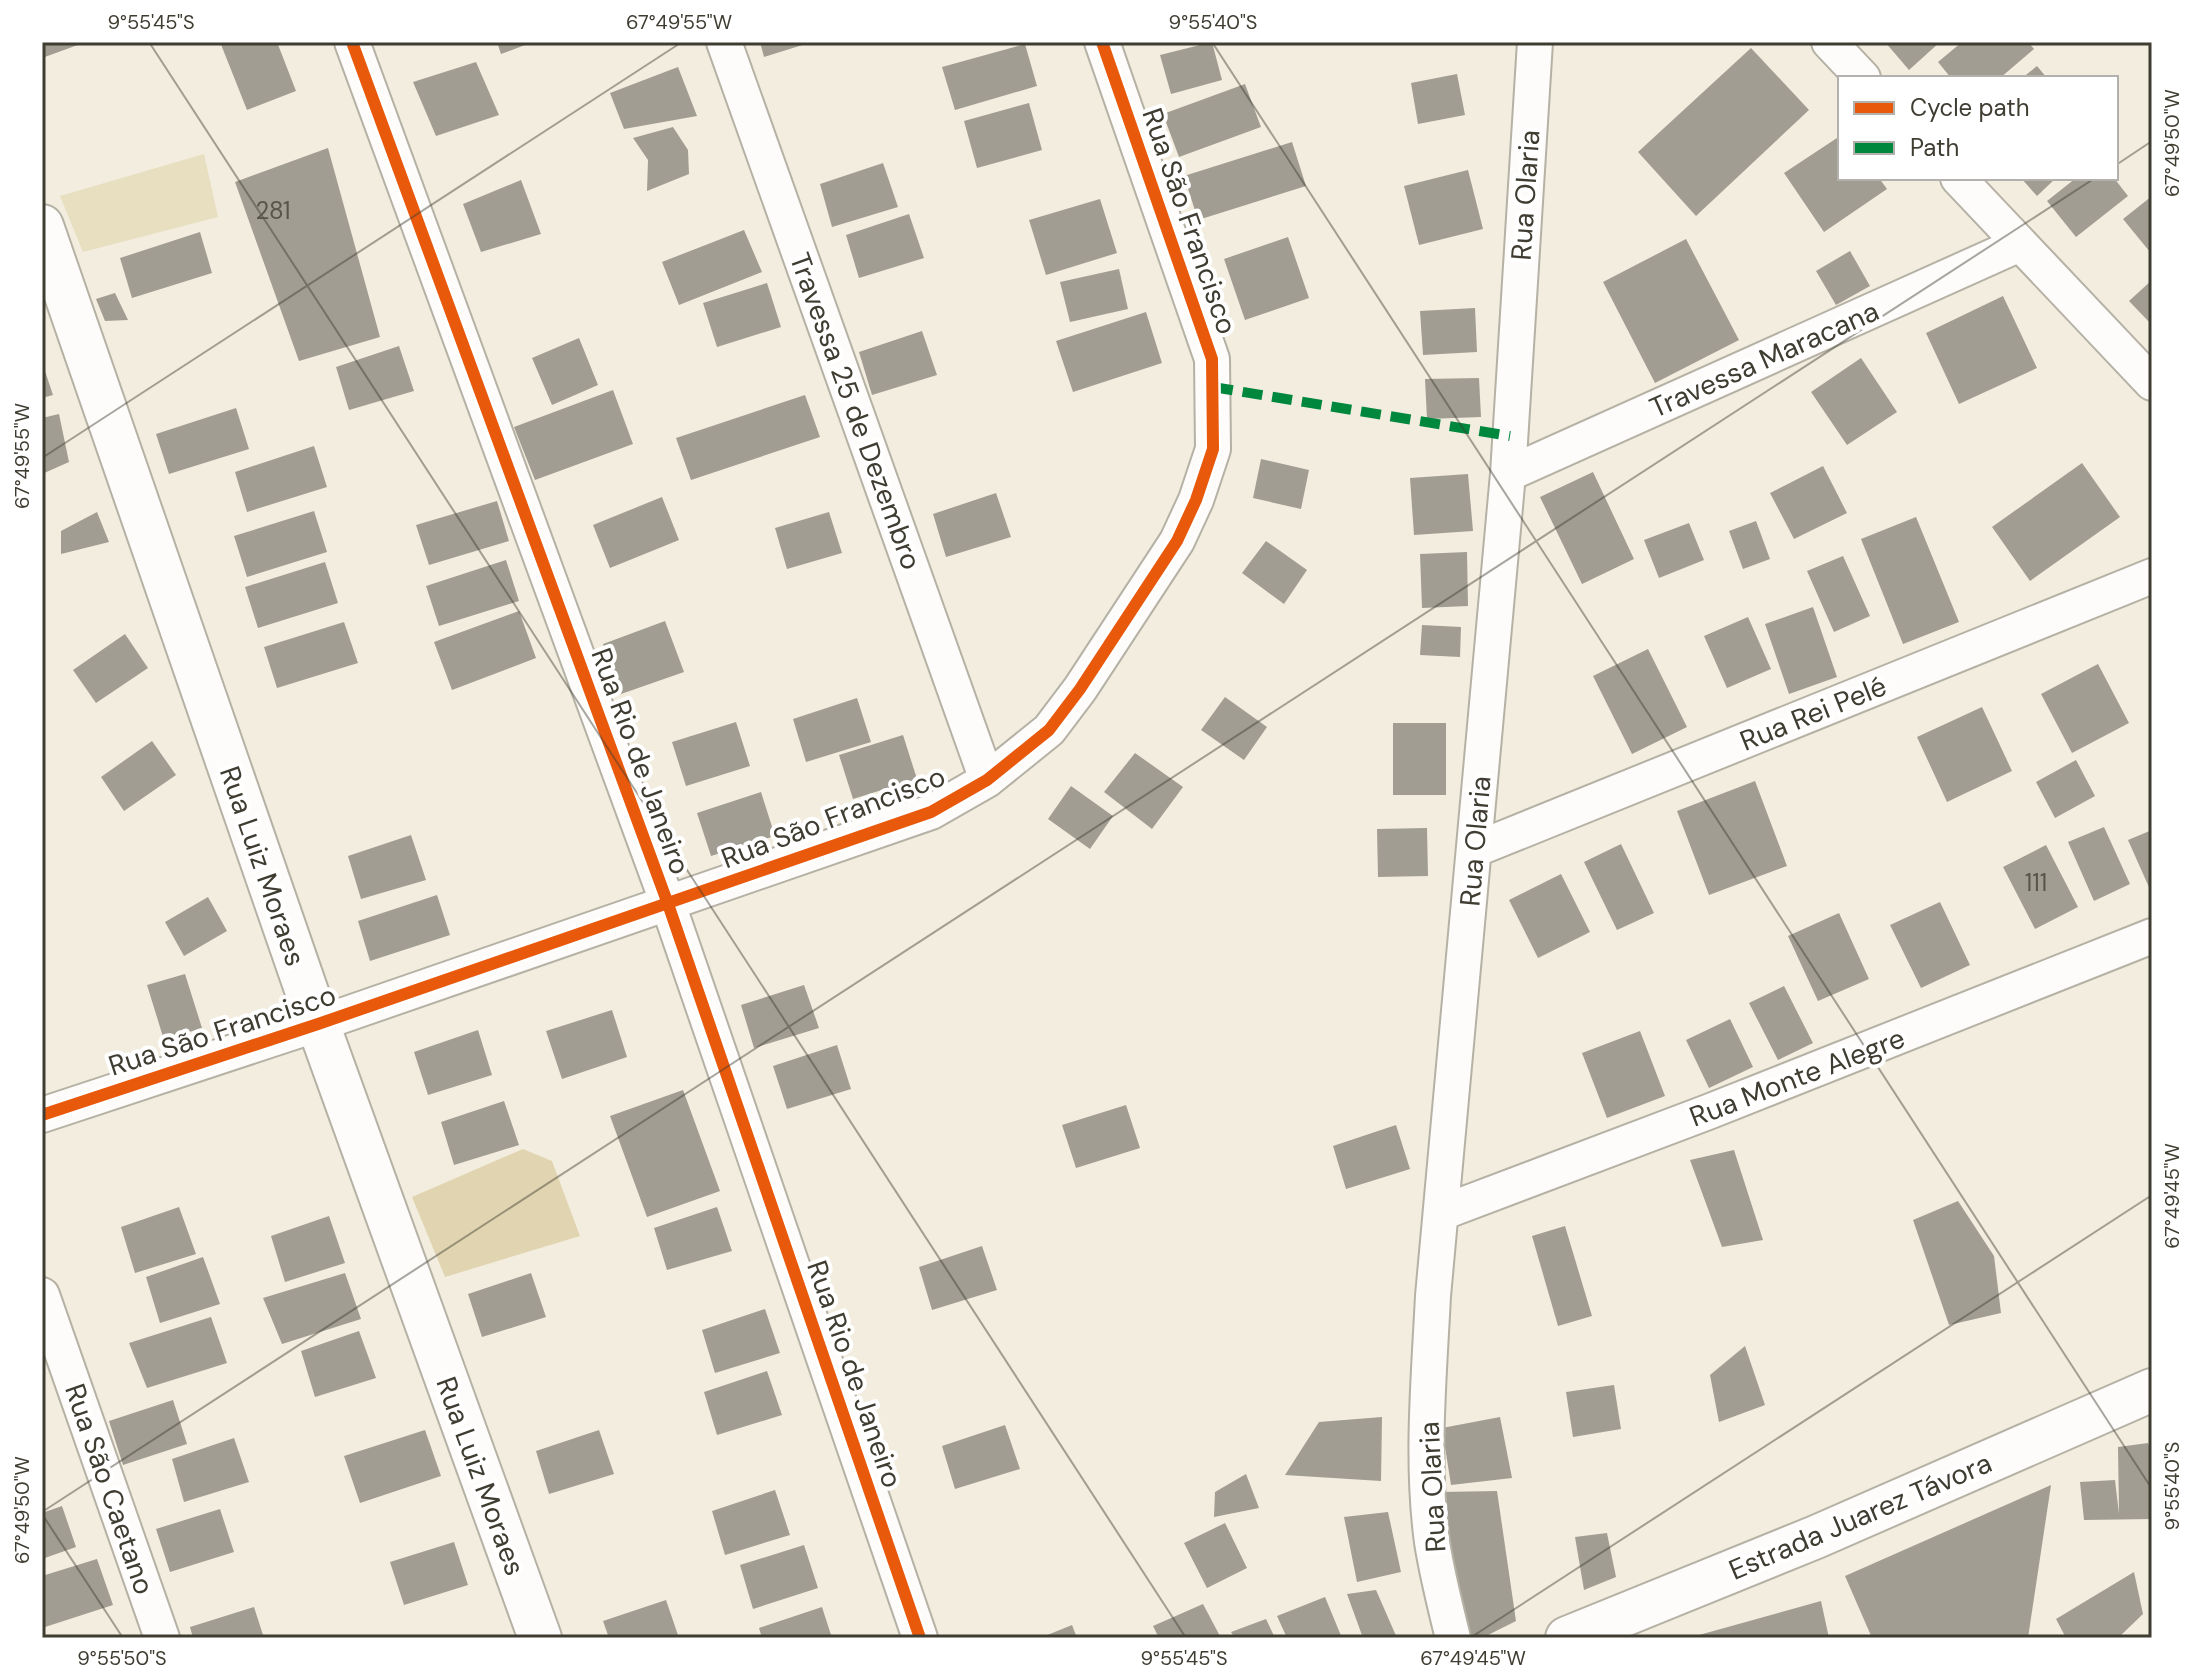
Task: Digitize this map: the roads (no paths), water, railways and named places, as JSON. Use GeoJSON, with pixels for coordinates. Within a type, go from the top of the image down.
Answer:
{"type":"FeatureCollection","features":[{"type":"Feature","properties":{"kind":"street","name":"Rua Rio de Janeiro"},"geometry":{"type":"LineString","coordinates":[[352,42],[668,904],[920,1638]]}},
{"type":"Feature","properties":{"kind":"street","name":"Travessa 25 de Dezembro"},"geometry":{"type":"LineString","coordinates":[[724,42],[987,780]]}},
{"type":"Feature","properties":{"kind":"street","name":"Rua São Francisco"},"geometry":{"type":"LineString","coordinates":[[42,1115],[318,1024],[931,812],[987,780],[1049,730],[1080,689],[1177,541],[1196,500],[1213,449],[1212,359],[1102,42]]}},
{"type":"Feature","properties":{"kind":"street","name":"Rua Olaria"},"geometry":{"type":"LineString","coordinates":[[1453,1638],[1432,1540],[1427,1444],[1433,1296],[1508,474],[1535,42]]}},
{"type":"Feature","properties":{"kind":"street"},"geometry":{"type":"LineString","coordinates":[[1829,42],[1861,76]]}},
{"type":"Feature","properties":{"kind":"street"},"geometry":{"type":"LineString","coordinates":[[1960,180],[2152,383]]}},
{"type":"Feature","properties":{"kind":"street","name":"Rua Luiz Moraes"},"geometry":{"type":"LineString","coordinates":[[42,226],[318,1024],[540,1638]]}},
{"type":"Feature","properties":{"kind":"street","name":"Travessa Maracana"},"geometry":{"type":"LineString","coordinates":[[1508,474],[2020,244]]}},
{"type":"Feature","properties":{"kind":"street","name":"Rua Rei Pelé"},"geometry":{"type":"LineString","coordinates":[[1474,850],[2152,576]]}},
{"type":"Feature","properties":{"kind":"street","name":"Rua Monte Alegre"},"geometry":{"type":"LineString","coordinates":[[1441,1213],[1708,1112],[2152,936]]}},
{"type":"Feature","properties":{"kind":"street","name":"Rua São Caetano"},"geometry":{"type":"LineString","coordinates":[[42,1295],[162,1638]]}},
{"type":"Feature","properties":{"kind":"street","name":"Estrada Juarez Távora"},"geometry":{"type":"LineString","coordinates":[[1587,1634],[2152,1390]]}}]}
